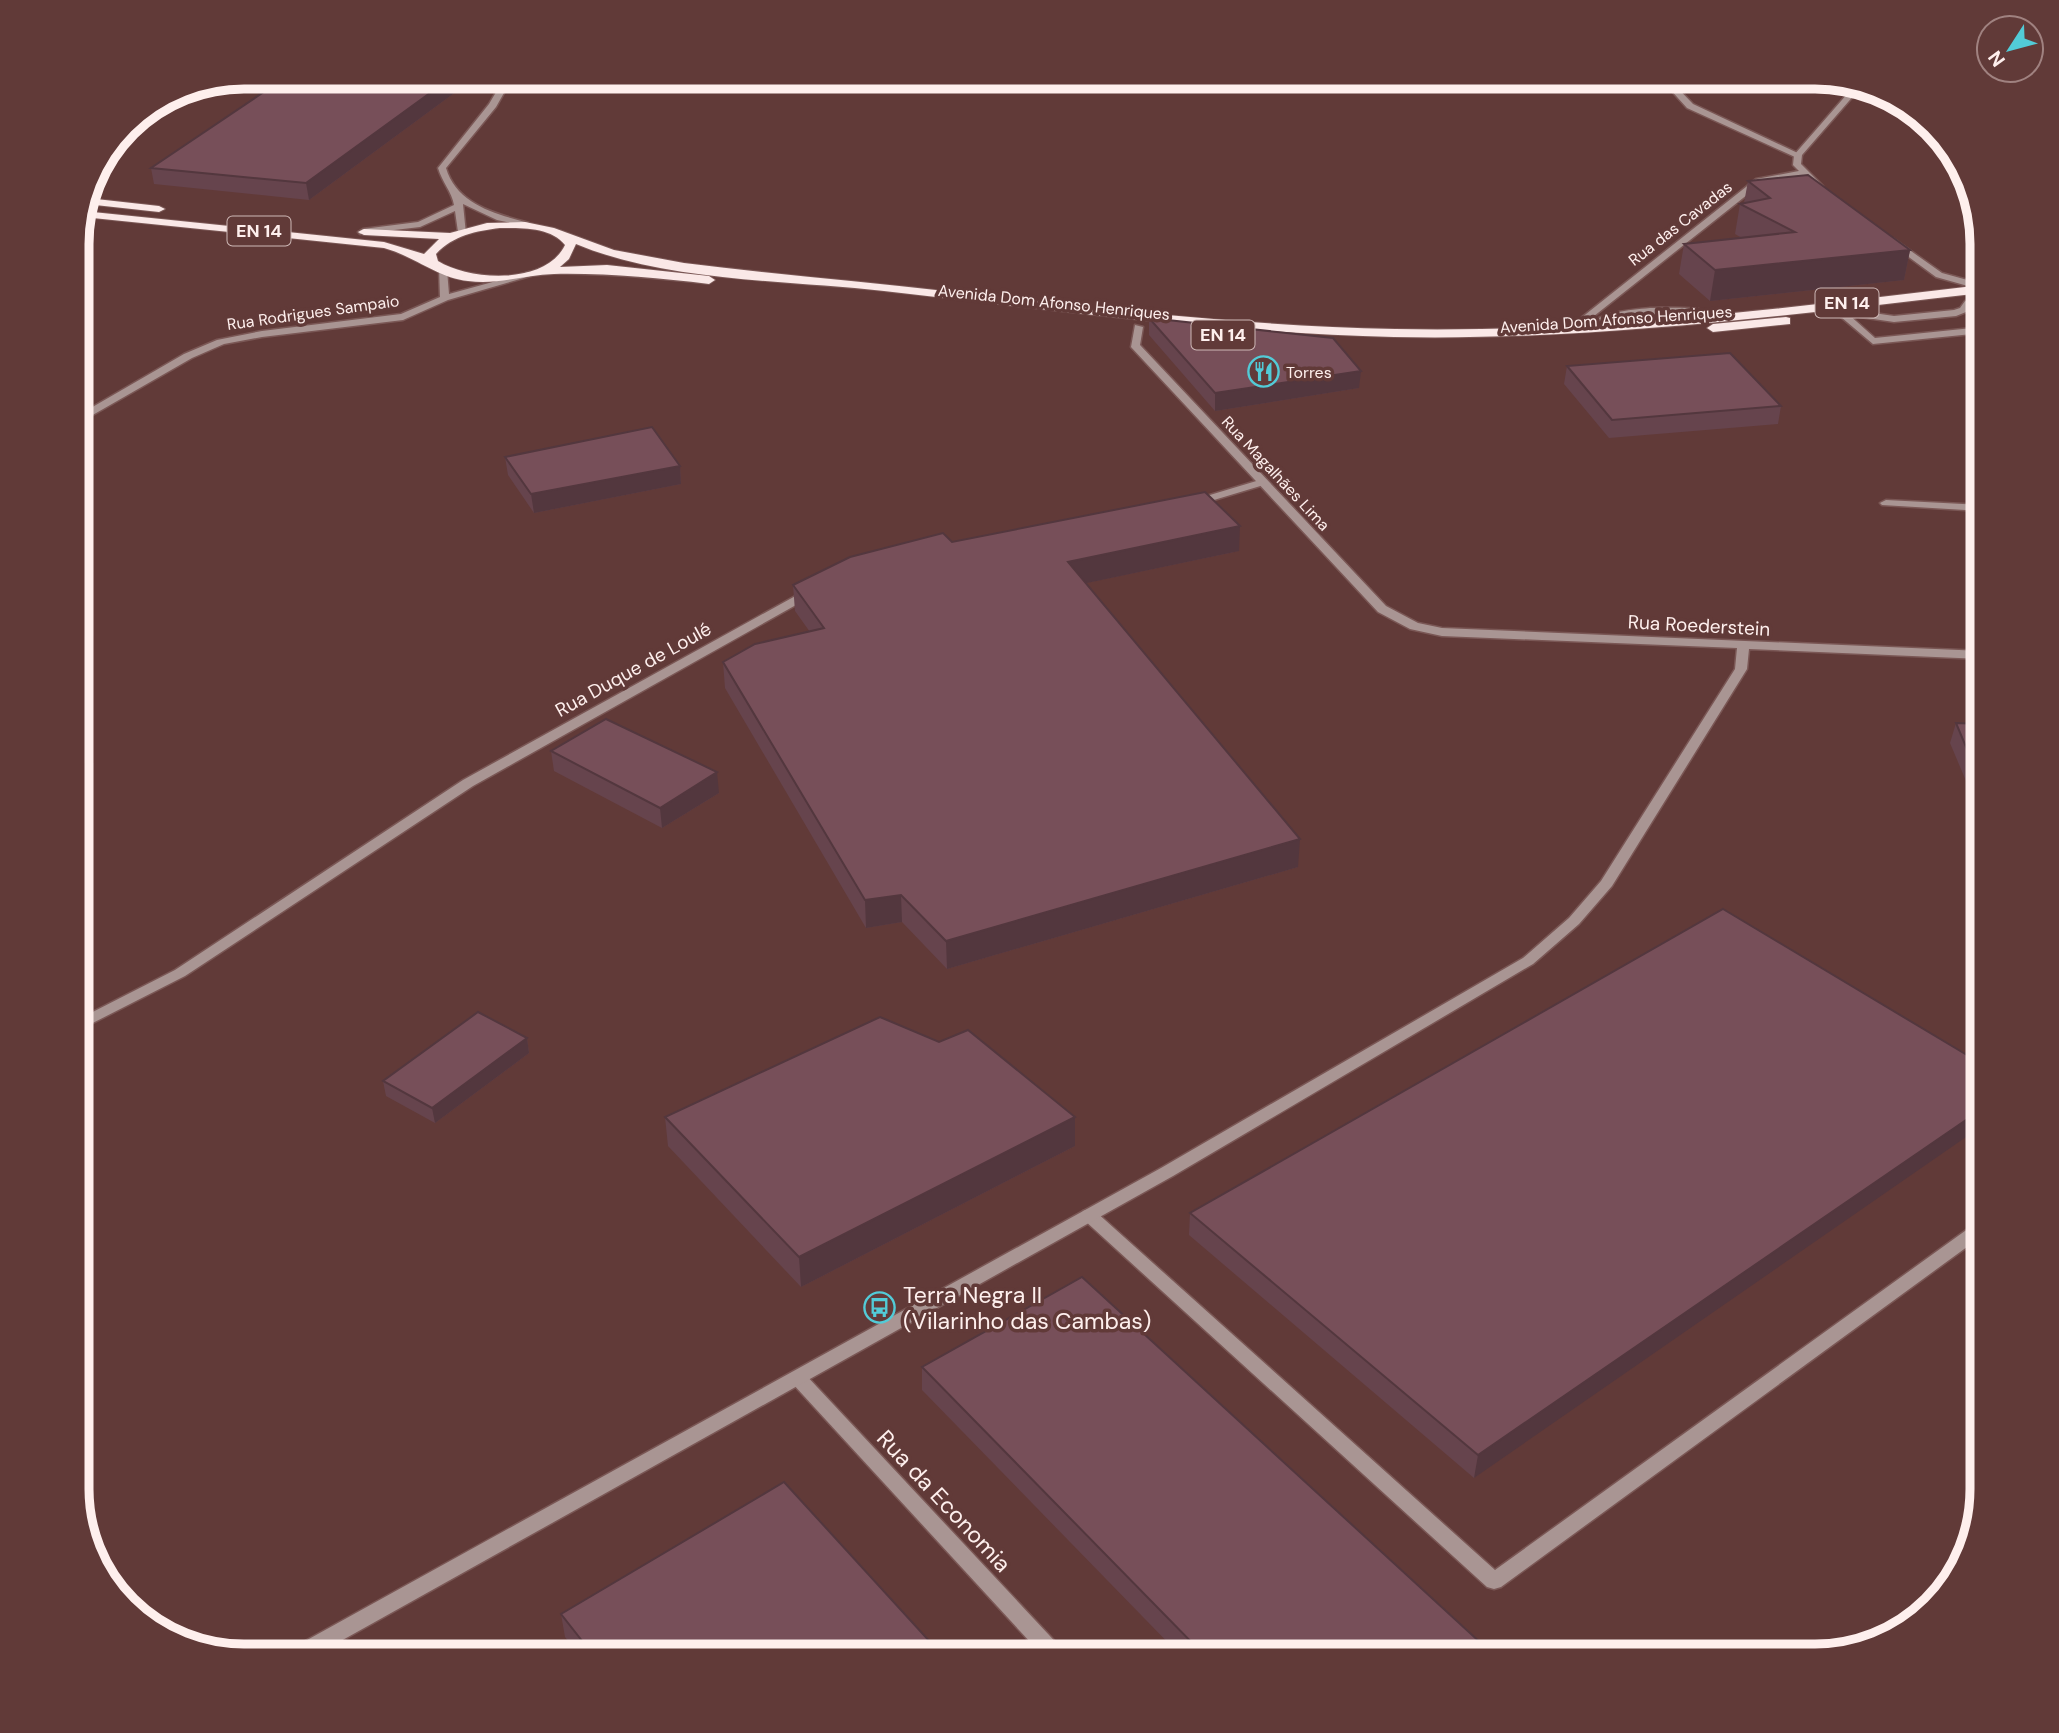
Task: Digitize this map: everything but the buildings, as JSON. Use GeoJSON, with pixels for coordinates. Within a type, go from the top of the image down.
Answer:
{"type":"FeatureCollection","features":[{"type":"Feature","properties":{"kind":"main road","name":"Avenida Dom Afonso Henriques"},"geometry":{"type":"LineString","coordinates":[[95,202],[363,232],[457,234],[483,227],[526,225],[548,229],[622,256],[720,270],[1204,321],[1402,333],[1542,331],[1588,323],[1713,316],[1970,290]]}},
{"type":"Feature","properties":{"kind":"main road","name":"Avenida Dom Afonso Henriques"},"geometry":{"type":"LineString","coordinates":[[92,215],[373,244],[412,253],[437,266],[481,279],[607,269],[1138,327],[1312,341],[1475,345],[1553,342],[1970,303]]}},
{"type":"Feature","properties":{"kind":"main road"},"geometry":{"type":"LineString","coordinates":[[437,266],[430,253],[437,244],[457,234]]}},
{"type":"Feature","properties":{"kind":"main road","name":"Avenida Dom Afonso Henriques"},"geometry":{"type":"LineString","coordinates":[[536,273],[569,254],[571,245],[564,236]]}},
{"type":"Feature","properties":{"kind":"street"},"geometry":{"type":"LineString","coordinates":[[1674,89],[1690,106],[1797,155]]}},
{"type":"Feature","properties":{"kind":"street"},"geometry":{"type":"LineString","coordinates":[[501,90],[442,168],[443,178],[458,201],[494,216],[526,225]]}},
{"type":"Feature","properties":{"kind":"street"},"geometry":{"type":"LineString","coordinates":[[1830,195],[1797,165],[1797,155],[1851,94]]}},
{"type":"Feature","properties":{"kind":"street","name":"Rua das Cavadas"},"geometry":{"type":"LineString","coordinates":[[1588,323],[1759,181],[1804,173]]}},
{"type":"Feature","properties":{"kind":"street"},"geometry":{"type":"LineString","coordinates":[[363,232],[420,224],[458,201]]}},
{"type":"Feature","properties":{"kind":"street"},"geometry":{"type":"LineString","coordinates":[[457,234],[458,201]]}},
{"type":"Feature","properties":{"kind":"street"},"geometry":{"type":"LineString","coordinates":[[1885,235],[1939,275],[1970,284]]}},
{"type":"Feature","properties":{"kind":"street"},"geometry":{"type":"LineString","coordinates":[[437,266],[445,298]]}},
{"type":"Feature","properties":{"kind":"street","name":"Rua Rodrigues Sampaio"},"geometry":{"type":"LineString","coordinates":[[90,413],[188,356],[221,342],[262,334],[403,317],[445,298],[536,273]]}},
{"type":"Feature","properties":{"kind":"street"},"geometry":{"type":"LineString","coordinates":[[1931,295],[1939,275]]}},
{"type":"Feature","properties":{"kind":"street"},"geometry":{"type":"LineString","coordinates":[[1844,316],[1873,341],[1970,331]]}},
{"type":"Feature","properties":{"kind":"street","name":"Rua Magalhães Lima"},"geometry":{"type":"LineString","coordinates":[[1138,327],[1135,345],[1382,609],[1414,626]]}},
{"type":"Feature","properties":{"kind":"street"},"geometry":{"type":"LineString","coordinates":[[1184,505],[1263,482]]}},
{"type":"Feature","properties":{"kind":"street"},"geometry":{"type":"LineString","coordinates":[[1886,503],[1970,507]]}},
{"type":"Feature","properties":{"kind":"street","name":"Rua Duque de Loulé"},"geometry":{"type":"LineString","coordinates":[[90,1019],[180,973],[468,783],[821,585]]}},
{"type":"Feature","properties":{"kind":"street","name":"Rua Roederstein"},"geometry":{"type":"LineString","coordinates":[[1414,626],[1442,632],[1743,647],[1970,655]]}},
{"type":"Feature","properties":{"kind":"street"},"geometry":{"type":"LineString","coordinates":[[318,1644],[1089,1215],[1528,961],[1574,921],[1606,883],[1741,670],[1743,647]]}},
{"type":"Feature","properties":{"kind":"street"},"geometry":{"type":"LineString","coordinates":[[1089,1215],[1494,1581],[1970,1236]]}},
{"type":"Feature","properties":{"kind":"street","name":"Rua da Economia"},"geometry":{"type":"LineString","coordinates":[[798,1378],[1045,1644]]}},
{"type":"Feature","properties":{"kind":"place","name":"Torres"},"geometry":{"type":"Point","coordinates":[1263,372]}},
{"type":"Feature","properties":{"kind":"place","name":"Terra Negra II (Vilarinho das Cambas)"},"geometry":{"type":"Point","coordinates":[880,1308]}}]}
